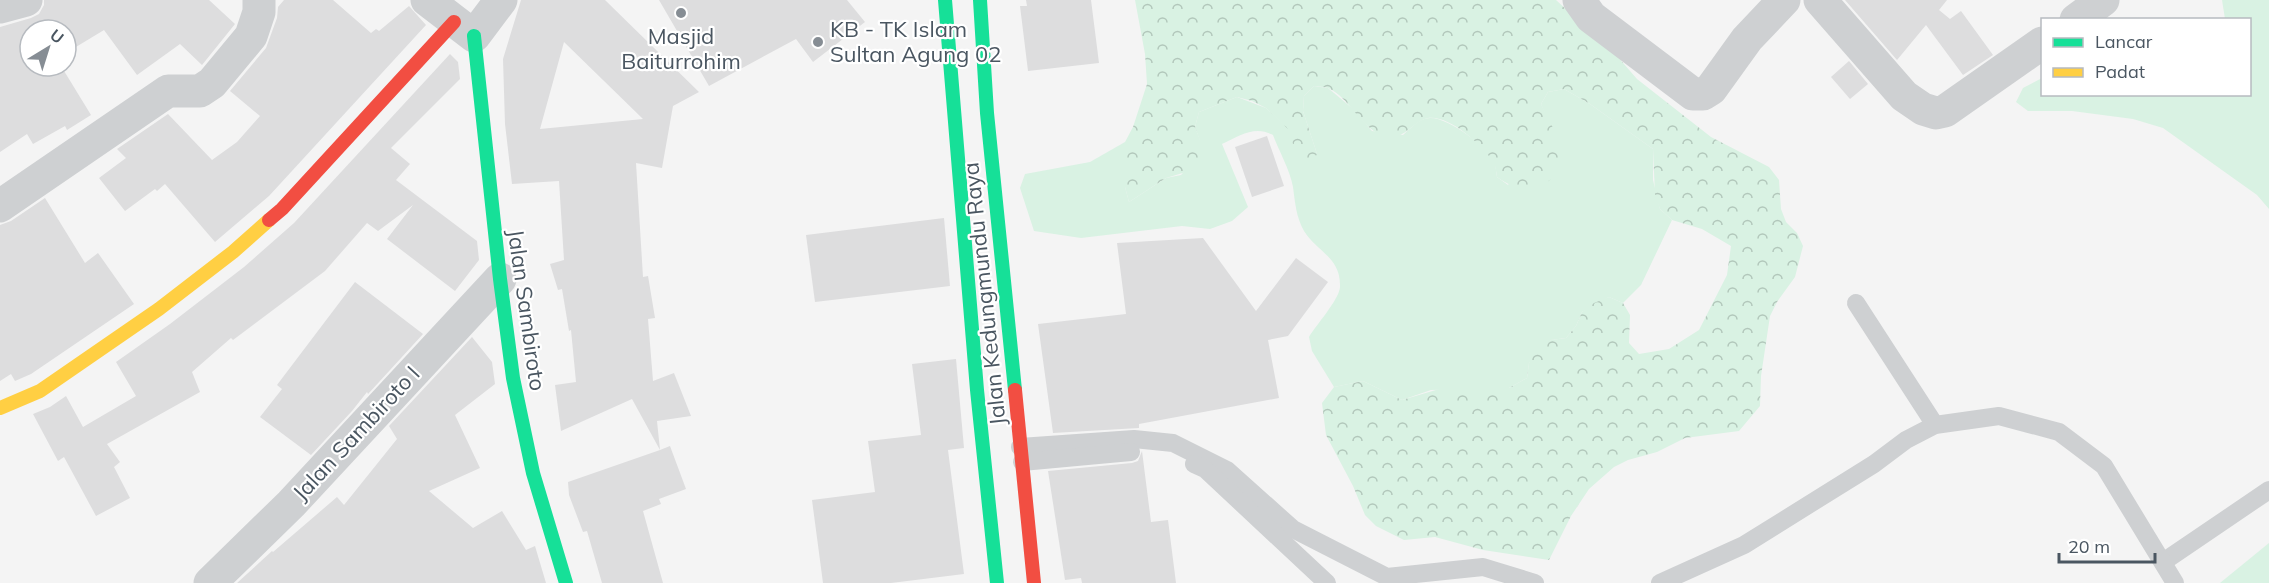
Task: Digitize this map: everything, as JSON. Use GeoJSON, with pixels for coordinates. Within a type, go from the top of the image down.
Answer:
{"type":"FeatureCollection","features":[{"type":"Feature","properties":{"kind":"street"},"geometry":{"type":"LineString","coordinates":[[0,7],[26,0]]}},
{"type":"Feature","properties":{"kind":"street"},"geometry":{"type":"LineString","coordinates":[[0,206],[168,91],[188,93],[206,89],[251,36],[259,12],[259,0]]}},
{"type":"Feature","properties":{"kind":"street"},"geometry":{"type":"LineString","coordinates":[[427,0],[464,29]]}},
{"type":"Feature","properties":{"kind":"street"},"geometry":{"type":"LineString","coordinates":[[0,408],[49,385],[159,309],[233,252],[282,209],[464,29],[501,0]]}},
{"type":"Feature","properties":{"kind":"street","name":"Jalan Kedungmundu Raya"},"geometry":{"type":"LineString","coordinates":[[945,0],[976,379],[998,583]]}},
{"type":"Feature","properties":{"kind":"street","name":"Jalan Kedungmundu Raya"},"geometry":{"type":"LineString","coordinates":[[980,0],[988,125],[1034,583]]}},
{"type":"Feature","properties":{"kind":"street"},"geometry":{"type":"LineString","coordinates":[[1579,0],[1591,18],[1693,94],[1702,94],[1711,89],[1747,39],[1784,0]]}},
{"type":"Feature","properties":{"kind":"street"},"geometry":{"type":"LineString","coordinates":[[1820,0],[1904,96],[1923,109],[1936,113],[1946,111],[2041,44]]}},
{"type":"Feature","properties":{"kind":"street"},"geometry":{"type":"LineString","coordinates":[[2079,18],[2103,0]]}},
{"type":"Feature","properties":{"kind":"street","name":"Jalan Sambiroto"},"geometry":{"type":"LineString","coordinates":[[464,29],[513,378],[533,473],[566,583]]}},
{"type":"Feature","properties":{"kind":"street","name":"Jalan Sambiroto I"},"geometry":{"type":"LineString","coordinates":[[210,583],[291,504],[500,279]]}},
{"type":"Feature","properties":{"kind":"lane"},"geometry":{"type":"LineString","coordinates":[[1856,303],[1935,425]]}},
{"type":"Feature","properties":{"kind":"lane"},"geometry":{"type":"LineString","coordinates":[[1660,583],[1744,545],[1874,464],[1906,440],[1935,425],[1999,416],[2059,432],[2104,466],[2175,583]]}},
{"type":"Feature","properties":{"kind":"lane"},"geometry":{"type":"LineString","coordinates":[[1021,454],[1134,440],[1173,443],[1227,470],[1293,529],[1387,578],[1483,567],[1535,583]]}},
{"type":"Feature","properties":{"kind":"lane"},"geometry":{"type":"LineString","coordinates":[[1021,454],[1167,451],[1205,469],[1327,583]]}},
{"type":"Feature","properties":{"kind":"lane"},"geometry":{"type":"LineString","coordinates":[[2163,562],[2269,490]]}},
{"type":"Feature","properties":{"kind":"green space"},"geometry":{"type":"Polygon","coordinates":[[[1135,0],[1556,0],[1617,56],[1637,79],[1711,137],[1769,167],[1779,180],[1781,209],[1786,222],[1797,233],[1803,246],[1795,277],[1770,316],[1761,376],[1760,406],[1739,431],[1685,438],[1657,452],[1628,460],[1614,467],[1589,489],[1571,516],[1549,560],[1483,550],[1435,537],[1404,540],[1376,526],[1365,515],[1353,486],[1326,435],[1322,403],[1334,387],[1363,381],[1402,400],[1446,387],[1509,388],[1527,378],[1529,363],[1536,349],[1551,340],[1566,338],[1576,326],[1582,312],[1594,303],[1609,297],[1623,303],[1630,315],[1629,343],[1639,354],[1669,349],[1699,330],[1727,275],[1731,246],[1702,229],[1672,220],[1660,209],[1655,195],[1653,149],[1590,104],[1564,89],[1548,92],[1541,104],[1566,154],[1554,176],[1538,187],[1519,188],[1497,177],[1493,162],[1480,146],[1464,132],[1445,121],[1428,118],[1396,137],[1383,136],[1368,126],[1343,98],[1328,88],[1314,86],[1304,96],[1303,111],[1317,154],[1311,165],[1297,156],[1288,129],[1266,108],[1237,97],[1199,112],[1195,127],[1200,140],[1200,155],[1196,169],[1166,178],[1129,202],[1125,187],[1125,142],[1133,127],[1147,84],[1145,54],[1135,0]]]}},
{"type":"Feature","properties":{"kind":"green space"},"geometry":{"type":"Polygon","coordinates":[[[2222,0],[2269,0],[2269,209],[2257,195],[2163,128],[2133,119],[2072,111],[2028,111],[2016,102],[2023,88],[2041,79],[2041,96],[2251,96],[2251,18],[2225,18],[2222,0]]]}},
{"type":"Feature","properties":{"kind":"green space"},"geometry":{"type":"Polygon","coordinates":[[[1314,86],[1328,88],[1352,108],[1372,131],[1403,135],[1426,118],[1447,122],[1467,134],[1485,150],[1495,163],[1497,177],[1508,185],[1547,118],[1541,104],[1548,92],[1564,89],[1590,104],[1653,149],[1653,180],[1660,209],[1672,220],[1641,285],[1623,303],[1609,297],[1582,312],[1576,326],[1566,338],[1551,340],[1529,363],[1527,378],[1509,388],[1431,390],[1402,400],[1363,381],[1334,387],[1312,351],[1309,337],[1336,299],[1340,287],[1339,277],[1332,262],[1301,226],[1292,181],[1273,135],[1253,131],[1222,144],[1248,207],[1232,221],[1210,229],[1182,226],[1081,238],[1034,231],[1020,188],[1025,174],[1090,162],[1125,142],[1125,187],[1129,202],[1166,178],[1181,175],[1200,155],[1200,141],[1195,127],[1199,112],[1237,97],[1266,108],[1317,154],[1303,111],[1304,96],[1314,86]]]}},
{"type":"Feature","properties":{"kind":"green space"},"geometry":{"type":"Polygon","coordinates":[[[2269,543],[2269,583],[2220,583],[2269,543]]]}},
{"type":"Feature","properties":{"kind":"building"},"geometry":{"type":"Polygon","coordinates":[[[44,0],[209,0],[235,24],[202,65],[180,44],[137,75],[104,30],[78,46],[78,18],[31,18],[39,14],[44,0]]]}},
{"type":"Feature","properties":{"kind":"building"},"geometry":{"type":"Polygon","coordinates":[[[284,0],[333,0],[371,33],[376,29],[379,31],[409,6],[426,25],[269,196],[215,242],[165,184],[125,211],[99,178],[126,158],[117,149],[168,114],[212,160],[237,142],[260,116],[230,91],[266,48],[277,18],[278,7],[284,0]]]}},
{"type":"Feature","properties":{"kind":"building"},"geometry":{"type":"Polygon","coordinates":[[[521,0],[605,0],[699,92],[673,106],[662,168],[636,163],[643,277],[648,276],[655,318],[648,319],[653,381],[674,373],[691,416],[657,421],[660,450],[632,399],[561,431],[555,385],[576,382],[571,330],[569,331],[562,289],[558,290],[550,264],[564,260],[559,181],[512,184],[505,124],[503,59],[521,0]],[[564,42],[540,129],[643,119],[564,42]]]}},
{"type":"Feature","properties":{"kind":"building"},"geometry":{"type":"Polygon","coordinates":[[[659,0],[847,0],[865,22],[813,62],[796,39],[709,86],[659,0]]]}},
{"type":"Feature","properties":{"kind":"building"},"geometry":{"type":"Polygon","coordinates":[[[1026,0],[1091,0],[1099,63],[1028,71],[1020,6],[1027,6],[1026,0]]]}},
{"type":"Feature","properties":{"kind":"building"},"geometry":{"type":"Polygon","coordinates":[[[1845,0],[1947,0],[1939,10],[1950,19],[1961,11],[1993,55],[1963,75],[1926,25],[1897,60],[1845,0]]]}},
{"type":"Feature","properties":{"kind":"building"},"geometry":{"type":"Polygon","coordinates":[[[18,22],[18,78],[68,78],[91,115],[67,130],[65,126],[33,144],[27,134],[0,152],[0,27],[18,22]]]}},
{"type":"Feature","properties":{"kind":"building"},"geometry":{"type":"Polygon","coordinates":[[[450,54],[458,62],[460,79],[391,148],[410,164],[396,180],[477,241],[479,260],[455,291],[387,239],[413,205],[378,231],[367,223],[325,271],[233,340],[231,338],[192,372],[200,392],[107,444],[120,462],[114,467],[130,498],[96,516],[64,457],[58,461],[33,414],[50,407],[66,396],[83,427],[136,396],[116,362],[244,267],[294,223],[450,54]]]}},
{"type":"Feature","properties":{"kind":"building"},"geometry":{"type":"Polygon","coordinates":[[[1849,61],[1868,84],[1850,99],[1831,77],[1849,61]]]}},
{"type":"Feature","properties":{"kind":"building"},"geometry":{"type":"Polygon","coordinates":[[[1267,136],[1284,186],[1252,197],[1235,147],[1267,136]]]}},
{"type":"Feature","properties":{"kind":"building"},"geometry":{"type":"Polygon","coordinates":[[[45,198],[85,263],[98,253],[134,304],[31,374],[15,381],[11,374],[0,381],[0,225],[11,221],[45,198]]]}},
{"type":"Feature","properties":{"kind":"building"},"geometry":{"type":"Polygon","coordinates":[[[944,218],[950,286],[815,302],[806,235],[944,218]]]}},
{"type":"Feature","properties":{"kind":"building"},"geometry":{"type":"Polygon","coordinates":[[[1203,238],[1256,311],[1296,258],[1328,282],[1288,336],[1268,340],[1279,398],[1139,424],[1139,428],[1053,433],[1038,324],[1126,314],[1117,243],[1203,238]]]}},
{"type":"Feature","properties":{"kind":"building"},"geometry":{"type":"Polygon","coordinates":[[[355,282],[423,334],[311,455],[260,417],[282,389],[277,385],[355,282]]]}},
{"type":"Feature","properties":{"kind":"building"},"geometry":{"type":"Polygon","coordinates":[[[472,337],[492,362],[495,384],[455,415],[480,468],[429,491],[473,528],[502,511],[526,550],[535,546],[546,583],[237,583],[337,497],[344,505],[397,439],[389,426],[472,337]]]}},
{"type":"Feature","properties":{"kind":"building"},"geometry":{"type":"Polygon","coordinates":[[[956,359],[964,448],[948,450],[964,574],[891,583],[823,583],[812,500],[875,492],[868,441],[921,435],[912,364],[956,359]]]}},
{"type":"Feature","properties":{"kind":"building"},"geometry":{"type":"Polygon","coordinates":[[[670,446],[686,489],[659,499],[661,504],[643,511],[663,583],[602,583],[587,531],[583,532],[569,495],[568,482],[670,446]]]}},
{"type":"Feature","properties":{"kind":"building"},"geometry":{"type":"Polygon","coordinates":[[[1142,451],[1151,522],[1168,520],[1176,583],[1082,583],[1081,578],[1065,580],[1048,471],[1132,463],[1138,461],[1142,451]]]}},
{"type":"Feature","properties":{"kind":"traffic: fast"},"geometry":{"type":"LineString","coordinates":[[945,0],[977,390],[997,583]]}},
{"type":"Feature","properties":{"kind":"traffic: fast"},"geometry":{"type":"LineString","coordinates":[[980,0],[987,113],[1015,390]]}},
{"type":"Feature","properties":{"kind":"traffic: fast"},"geometry":{"type":"LineString","coordinates":[[474,36],[513,378],[533,473],[566,583]]}},
{"type":"Feature","properties":{"kind":"traffic: slow"},"geometry":{"type":"LineString","coordinates":[[0,408],[40,391],[159,309],[233,252],[269,220]]}},
{"type":"Feature","properties":{"kind":"traffic: jam"},"geometry":{"type":"LineString","coordinates":[[269,220],[282,209],[454,22]]}},
{"type":"Feature","properties":{"kind":"traffic: jam"},"geometry":{"type":"LineString","coordinates":[[1015,390],[1034,583]]}},
{"type":"Feature","properties":{"kind":"place","name":"Masjid Baiturrohim"},"geometry":{"type":"Point","coordinates":[681,13]}},
{"type":"Feature","properties":{"kind":"place","name":"KB - TK Islam Sultan Agung 02"},"geometry":{"type":"Point","coordinates":[818,42]}}]}
